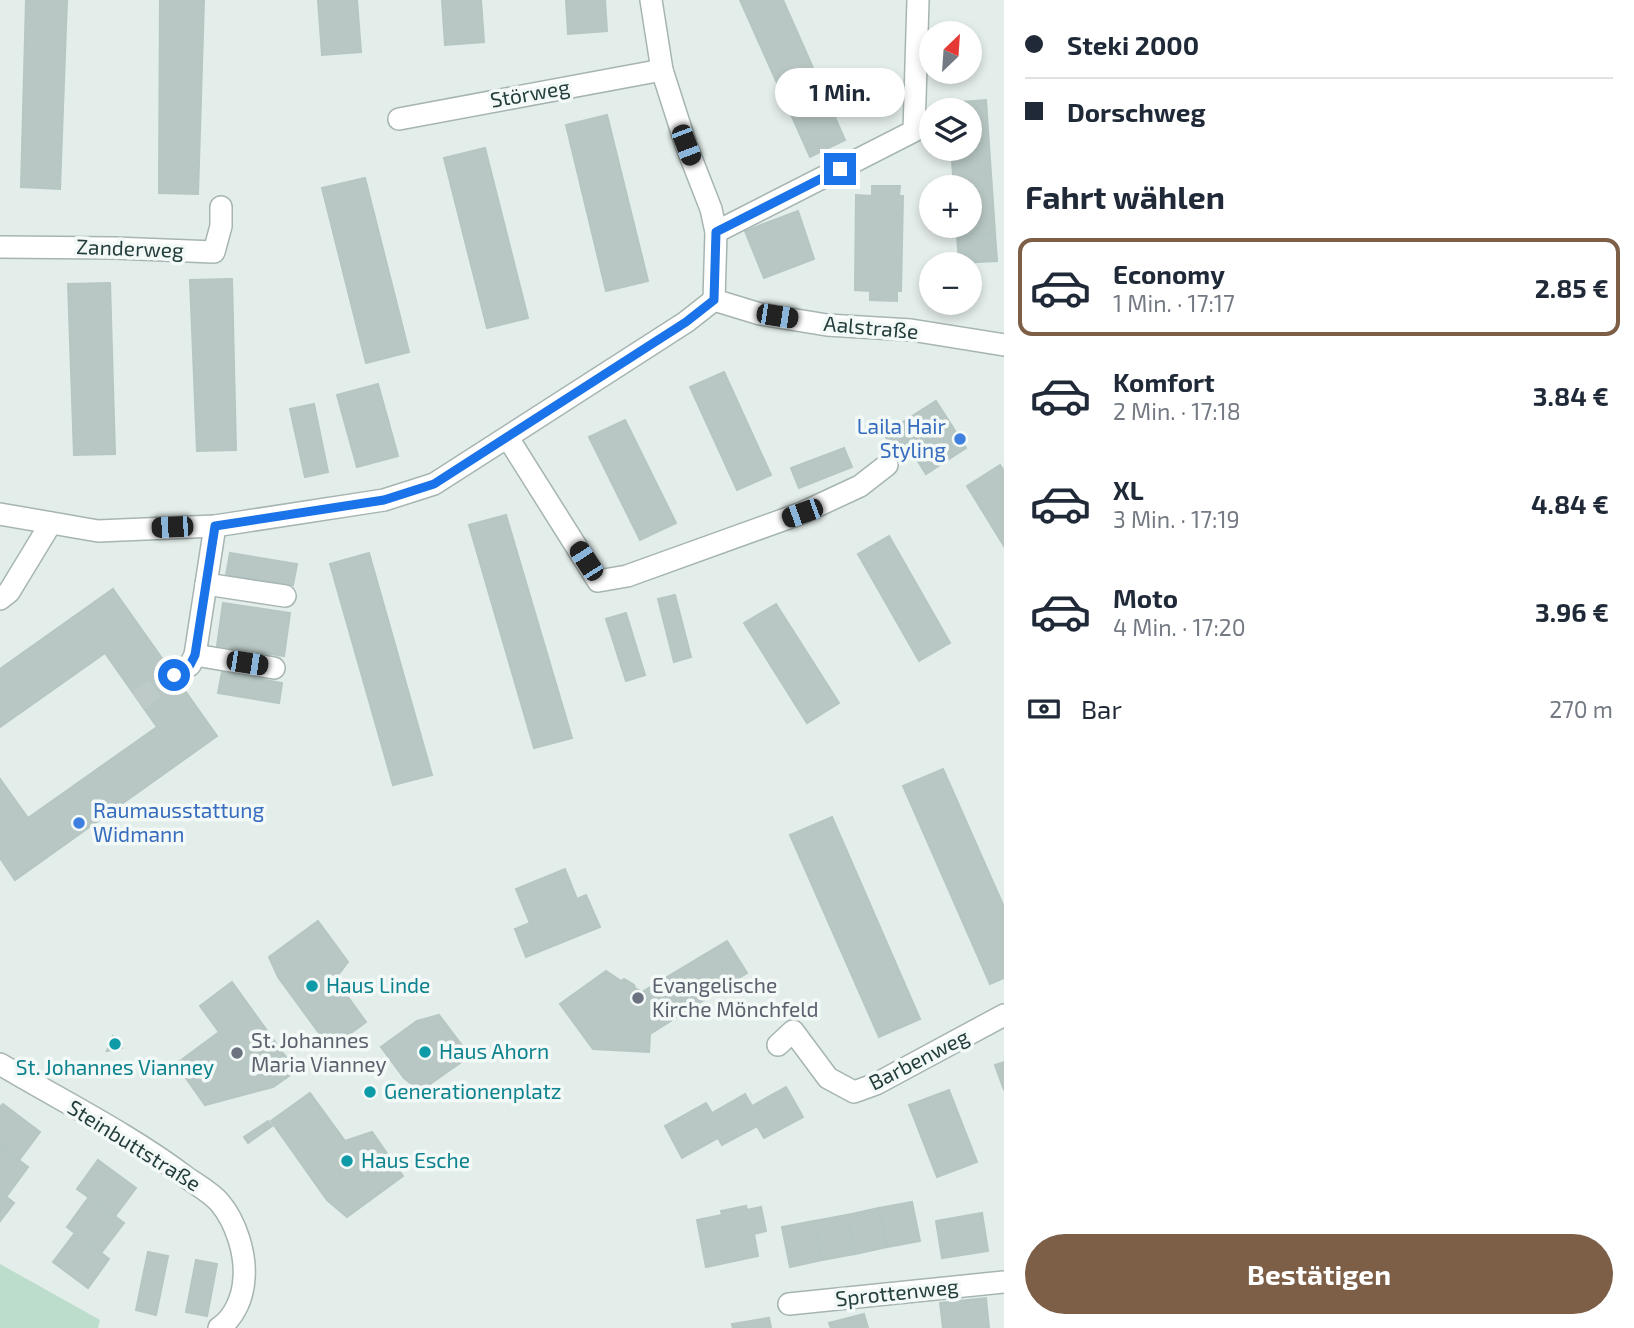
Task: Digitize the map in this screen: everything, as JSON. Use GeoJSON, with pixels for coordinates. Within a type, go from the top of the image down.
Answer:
{"type":"FeatureCollection","features":[{"type":"Feature","properties":{"kind":"street"},"geometry":{"type":"LineString","coordinates":[[0,514],[98,531],[215,526],[384,500],[434,484],[686,322],[714,300],[716,232],[711,209],[686,145],[662,70],[651,0]]}},
{"type":"Feature","properties":{"kind":"street"},"geometry":{"type":"LineString","coordinates":[[716,232],[914,131],[918,0]]}},
{"type":"Feature","properties":{"kind":"street","name":"Störweg"},"geometry":{"type":"LineString","coordinates":[[399,119],[662,70]]}},
{"type":"Feature","properties":{"kind":"street","name":"Zanderweg"},"geometry":{"type":"LineString","coordinates":[[0,247],[214,252],[222,207]]}},
{"type":"Feature","properties":{"kind":"street","name":"Aalstraße"},"geometry":{"type":"LineString","coordinates":[[714,300],[760,314],[827,325],[911,330],[1004,345]]}},
{"type":"Feature","properties":{"kind":"street"},"geometry":{"type":"LineString","coordinates":[[508,438],[598,581],[627,576],[802,513],[860,486],[887,465]]}},
{"type":"Feature","properties":{"kind":"street"},"geometry":{"type":"LineString","coordinates":[[0,598],[9,592],[9,574],[51,523]]}},
{"type":"Feature","properties":{"kind":"street"},"geometry":{"type":"LineString","coordinates":[[174,675],[190,665],[195,655],[215,526]]}},
{"type":"Feature","properties":{"kind":"street"},"geometry":{"type":"LineString","coordinates":[[206,584],[285,596]]}},
{"type":"Feature","properties":{"kind":"street"},"geometry":{"type":"LineString","coordinates":[[195,655],[274,668]]}},
{"type":"Feature","properties":{"kind":"street","name":"Barbenweg"},"geometry":{"type":"LineString","coordinates":[[778,1045],[793,1031],[828,1078],[854,1092],[876,1084],[1004,1016]]}},
{"type":"Feature","properties":{"kind":"street","name":"Steinbuttstraße"},"geometry":{"type":"LineString","coordinates":[[0,1064],[164,1160],[220,1203],[236,1231],[245,1267],[244,1287],[235,1311],[229,1321],[219,1328]]}},
{"type":"Feature","properties":{"kind":"street","name":"Sprottenweg"},"geometry":{"type":"LineString","coordinates":[[789,1304],[1004,1282]]}},
{"type":"Feature","properties":{"kind":"green space"},"geometry":{"type":"Polygon","coordinates":[[[0,1264],[100,1320],[98,1328],[0,1328],[0,1264]]]}},
{"type":"Feature","properties":{"kind":"building"},"geometry":{"type":"Polygon","coordinates":[[[26,0],[67,0],[60,189],[21,187],[26,0]]]}},
{"type":"Feature","properties":{"kind":"building"},"geometry":{"type":"Polygon","coordinates":[[[160,0],[204,0],[198,194],[159,193],[160,0]]]}},
{"type":"Feature","properties":{"kind":"building"},"geometry":{"type":"Polygon","coordinates":[[[318,0],[357,0],[361,52],[322,55],[318,0]]]}},
{"type":"Feature","properties":{"kind":"building"},"geometry":{"type":"Polygon","coordinates":[[[442,0],[481,0],[484,42],[445,45],[442,0]]]}},
{"type":"Feature","properties":{"kind":"building"},"geometry":{"type":"Polygon","coordinates":[[[566,0],[605,0],[607,31],[568,34],[566,0]]]}},
{"type":"Feature","properties":{"kind":"building"},"geometry":{"type":"Polygon","coordinates":[[[740,0],[783,0],[845,140],[810,157],[740,0]]]}},
{"type":"Feature","properties":{"kind":"building"},"geometry":{"type":"Polygon","coordinates":[[[982,100],[986,100],[995,233],[982,234],[982,175],[953,175],[952,161],[982,161],[982,100]]]}},
{"type":"Feature","properties":{"kind":"building"},"geometry":{"type":"Polygon","coordinates":[[[607,115],[648,281],[606,291],[566,125],[607,115]]]}},
{"type":"Feature","properties":{"kind":"building"},"geometry":{"type":"Polygon","coordinates":[[[485,148],[528,318],[487,328],[444,158],[485,148]]]}},
{"type":"Feature","properties":{"kind":"building"},"geometry":{"type":"Polygon","coordinates":[[[365,178],[409,352],[366,363],[322,188],[365,178]]]}},
{"type":"Feature","properties":{"kind":"building"},"geometry":{"type":"Polygon","coordinates":[[[872,186],[900,186],[899,196],[903,196],[901,291],[897,291],[897,301],[870,300],[870,291],[855,290],[856,195],[872,196],[872,186]]]}},
{"type":"Feature","properties":{"kind":"building"},"geometry":{"type":"Polygon","coordinates":[[[798,211],[814,259],[764,278],[745,231],[798,211]]]}},
{"type":"Feature","properties":{"kind":"building"},"geometry":{"type":"Polygon","coordinates":[[[995,233],[997,261],[982,262],[982,252],[958,252],[957,238],[982,238],[982,234],[995,233]]]}},
{"type":"Feature","properties":{"kind":"building"},"geometry":{"type":"Polygon","coordinates":[[[232,279],[236,450],[197,451],[190,280],[232,279]]]}},
{"type":"Feature","properties":{"kind":"building"},"geometry":{"type":"Polygon","coordinates":[[[110,283],[115,454],[74,455],[68,284],[110,283]]]}},
{"type":"Feature","properties":{"kind":"building"},"geometry":{"type":"Polygon","coordinates":[[[724,372],[771,475],[737,490],[690,387],[724,372]]]}},
{"type":"Feature","properties":{"kind":"building"},"geometry":{"type":"Polygon","coordinates":[[[378,384],[398,456],[357,467],[337,395],[378,384]]]}},
{"type":"Feature","properties":{"kind":"building"},"geometry":{"type":"Polygon","coordinates":[[[936,401],[952,426],[900,459],[884,434],[936,401]]]}},
{"type":"Feature","properties":{"kind":"building"},"geometry":{"type":"Polygon","coordinates":[[[314,404],[328,472],[305,477],[290,409],[314,404]]]}},
{"type":"Feature","properties":{"kind":"building"},"geometry":{"type":"Polygon","coordinates":[[[625,420],[676,523],[640,540],[589,437],[625,420]]]}},
{"type":"Feature","properties":{"kind":"building"},"geometry":{"type":"Polygon","coordinates":[[[952,426],[966,448],[926,474],[912,452],[952,426]]]}},
{"type":"Feature","properties":{"kind":"building"},"geometry":{"type":"Polygon","coordinates":[[[844,448],[852,467],[799,488],[791,468],[844,448]]]}},
{"type":"Feature","properties":{"kind":"building"},"geometry":{"type":"Polygon","coordinates":[[[1000,465],[1004,471],[1004,546],[967,486],[1000,465]]]}},
{"type":"Feature","properties":{"kind":"building"},"geometry":{"type":"Polygon","coordinates":[[[506,515],[572,738],[534,748],[469,525],[506,515]]]}},
{"type":"Feature","properties":{"kind":"building"},"geometry":{"type":"Polygon","coordinates":[[[889,536],[950,643],[919,661],[858,554],[889,536]]]}},
{"type":"Feature","properties":{"kind":"building"},"geometry":{"type":"Polygon","coordinates":[[[230,553],[297,564],[293,585],[226,575],[230,553]]]}},
{"type":"Feature","properties":{"kind":"building"},"geometry":{"type":"Polygon","coordinates":[[[369,553],[432,775],[393,785],[330,564],[369,553]]]}},
{"type":"Feature","properties":{"kind":"building"},"geometry":{"type":"Polygon","coordinates":[[[113,589],[217,736],[15,880],[0,858],[0,779],[28,818],[157,727],[105,653],[0,727],[0,669],[113,589]]]}},
{"type":"Feature","properties":{"kind":"building"},"geometry":{"type":"Polygon","coordinates":[[[675,595],[691,657],[674,662],[658,599],[675,595]]]}},
{"type":"Feature","properties":{"kind":"building"},"geometry":{"type":"Polygon","coordinates":[[[223,603],[290,613],[284,656],[217,646],[223,603]]]}},
{"type":"Feature","properties":{"kind":"building"},"geometry":{"type":"Polygon","coordinates":[[[776,604],[839,703],[807,723],[744,623],[776,604]]]}},
{"type":"Feature","properties":{"kind":"building"},"geometry":{"type":"Polygon","coordinates":[[[626,613],[645,675],[626,681],[606,619],[626,613]]]}},
{"type":"Feature","properties":{"kind":"building"},"geometry":{"type":"Polygon","coordinates":[[[222,672],[282,683],[279,703],[218,693],[222,672]]]}},
{"type":"Feature","properties":{"kind":"building"},"geometry":{"type":"Polygon","coordinates":[[[943,769],[1004,907],[1004,978],[990,984],[903,786],[943,769]]]}},
{"type":"Feature","properties":{"kind":"building"},"geometry":{"type":"Polygon","coordinates":[[[832,817],[920,1019],[879,1037],[790,835],[832,817]]]}},
{"type":"Feature","properties":{"kind":"building"},"geometry":{"type":"Polygon","coordinates":[[[565,869],[577,899],[586,895],[600,927],[526,957],[515,929],[530,923],[516,889],[565,869]]]}},
{"type":"Feature","properties":{"kind":"building","name":"Haus Linde"},"geometry":{"type":"Polygon","coordinates":[[[318,921],[348,962],[335,979],[366,1022],[330,1048],[278,977],[269,957],[318,921]]]}},
{"type":"Feature","properties":{"kind":"building","name":"Evangelische Kirche Mönchfeld"},"geometry":{"type":"Polygon","coordinates":[[[727,941],[747,973],[650,1034],[649,1052],[593,1049],[560,1004],[606,971],[621,981],[624,979],[642,992],[727,941]]]}},
{"type":"Feature","properties":{"kind":"building","name":"St. Johannes Maria Vianney"},"geometry":{"type":"Polygon","coordinates":[[[232,982],[296,1071],[273,1087],[205,1105],[176,1064],[219,1032],[200,1006],[232,982]]]}},
{"type":"Feature","properties":{"kind":"building","name":"Haus Ahorn"},"geometry":{"type":"Polygon","coordinates":[[[439,1015],[470,1056],[420,1091],[404,1078],[381,1047],[417,1021],[439,1015]]]}},
{"type":"Feature","properties":{"kind":"building","name":"St. Johannes Vianney"},"geometry":{"type":"Polygon","coordinates":[[[113,1036],[120,1040],[122,1048],[107,1051],[113,1036]]]}},
{"type":"Feature","properties":{"kind":"building"},"geometry":{"type":"Polygon","coordinates":[[[1004,1062],[1004,1090],[995,1065],[1004,1062]]]}},
{"type":"Feature","properties":{"kind":"building"},"geometry":{"type":"Polygon","coordinates":[[[786,1087],[803,1117],[764,1138],[757,1126],[722,1145],[718,1138],[682,1158],[665,1126],[706,1103],[712,1113],[745,1094],[752,1106],[786,1087]]]}},
{"type":"Feature","properties":{"kind":"building"},"geometry":{"type":"Polygon","coordinates":[[[949,1090],[977,1162],[937,1177],[909,1105],[949,1090]]]}},
{"type":"Feature","properties":{"kind":"building","name":"Haus Esche"},"geometry":{"type":"Polygon","coordinates":[[[310,1093],[345,1141],[372,1132],[403,1176],[347,1217],[327,1200],[271,1121],[310,1093]]]}},
{"type":"Feature","properties":{"kind":"building"},"geometry":{"type":"Polygon","coordinates":[[[3,1104],[40,1132],[19,1160],[0,1146],[0,1107],[3,1104]]]}},
{"type":"Feature","properties":{"kind":"building"},"geometry":{"type":"Polygon","coordinates":[[[268,1121],[272,1126],[248,1143],[244,1137],[268,1121]]]}},
{"type":"Feature","properties":{"kind":"building"},"geometry":{"type":"Polygon","coordinates":[[[0,1146],[28,1167],[6,1197],[0,1192],[0,1146]]]}},
{"type":"Feature","properties":{"kind":"building"},"geometry":{"type":"Polygon","coordinates":[[[98,1160],[136,1188],[115,1216],[77,1189],[98,1160]]]}},
{"type":"Feature","properties":{"kind":"building"},"geometry":{"type":"Polygon","coordinates":[[[0,1192],[14,1203],[0,1221],[0,1192]]]}},
{"type":"Feature","properties":{"kind":"building"},"geometry":{"type":"Polygon","coordinates":[[[89,1197],[124,1223],[101,1253],[67,1227],[89,1197]]]}},
{"type":"Feature","properties":{"kind":"building"},"geometry":{"type":"Polygon","coordinates":[[[912,1202],[920,1241],[887,1247],[879,1208],[912,1202]]]}},
{"type":"Feature","properties":{"kind":"building"},"geometry":{"type":"Polygon","coordinates":[[[746,1206],[747,1210],[761,1207],[766,1231],[754,1234],[758,1256],[706,1267],[697,1220],[746,1206]]]}},
{"type":"Feature","properties":{"kind":"building"},"geometry":{"type":"Polygon","coordinates":[[[879,1208],[887,1247],[855,1254],[847,1215],[879,1208]]]}},
{"type":"Feature","properties":{"kind":"building"},"geometry":{"type":"Polygon","coordinates":[[[982,1213],[988,1251],[942,1258],[936,1221],[982,1213]]]}},
{"type":"Feature","properties":{"kind":"building"},"geometry":{"type":"Polygon","coordinates":[[[847,1215],[855,1254],[822,1260],[814,1221],[847,1215]]]}},
{"type":"Feature","properties":{"kind":"building"},"geometry":{"type":"Polygon","coordinates":[[[814,1221],[822,1260],[790,1267],[782,1227],[814,1221]]]}},
{"type":"Feature","properties":{"kind":"building"},"geometry":{"type":"Polygon","coordinates":[[[75,1233],[109,1259],[88,1288],[53,1262],[75,1233]]]}},
{"type":"Feature","properties":{"kind":"building"},"geometry":{"type":"Polygon","coordinates":[[[148,1252],[168,1256],[156,1315],[136,1310],[148,1252]]]}},
{"type":"Feature","properties":{"kind":"building"},"geometry":{"type":"Polygon","coordinates":[[[196,1260],[217,1264],[207,1316],[186,1312],[196,1260]]]}},
{"type":"Feature","properties":{"kind":"building"},"geometry":{"type":"Polygon","coordinates":[[[986,1298],[989,1328],[943,1328],[940,1303],[986,1298]]]}},
{"type":"Feature","properties":{"kind":"building"},"geometry":{"type":"Polygon","coordinates":[[[864,1314],[868,1328],[831,1328],[829,1323],[864,1314]]]}},
{"type":"Feature","properties":{"kind":"building"},"geometry":{"type":"Polygon","coordinates":[[[769,1318],[771,1328],[733,1328],[732,1324],[769,1318]]]}},
{"type":"Feature","properties":{"kind":"tunnel"},"geometry":{"type":"LineString","coordinates":[[138,701],[174,675]]}},
{"type":"Feature","properties":{"kind":"place","name":"Laila Hair Styling"},"geometry":{"type":"Point","coordinates":[960,439]}},
{"type":"Feature","properties":{"kind":"place","name":"Raumausstattung Widmann"},"geometry":{"type":"Point","coordinates":[79,823]}},
{"type":"Feature","properties":{"kind":"place","name":"Haus Linde"},"geometry":{"type":"Point","coordinates":[312,986]}},
{"type":"Feature","properties":{"kind":"place","name":"Evangelische Kirche Mönchfeld"},"geometry":{"type":"Point","coordinates":[638,998]}},
{"type":"Feature","properties":{"kind":"place","name":"St. Johannes Vianney"},"geometry":{"type":"Point","coordinates":[115,1044]}},
{"type":"Feature","properties":{"kind":"place","name":"Haus Ahorn"},"geometry":{"type":"Point","coordinates":[425,1052]}},
{"type":"Feature","properties":{"kind":"place","name":"St. Johannes Maria Vianney"},"geometry":{"type":"Point","coordinates":[237,1053]}},
{"type":"Feature","properties":{"kind":"place","name":"Generationenplatz"},"geometry":{"type":"Point","coordinates":[370,1092]}},
{"type":"Feature","properties":{"kind":"place","name":"Haus Esche"},"geometry":{"type":"Point","coordinates":[347,1161]}},
{"type":"Feature","properties":{"kind":"route"},"geometry":{"type":"LineString","coordinates":[[174,675],[190,665],[195,655],[215,526],[384,500],[434,484],[686,322],[714,300],[716,232],[840,169]]}}]}
